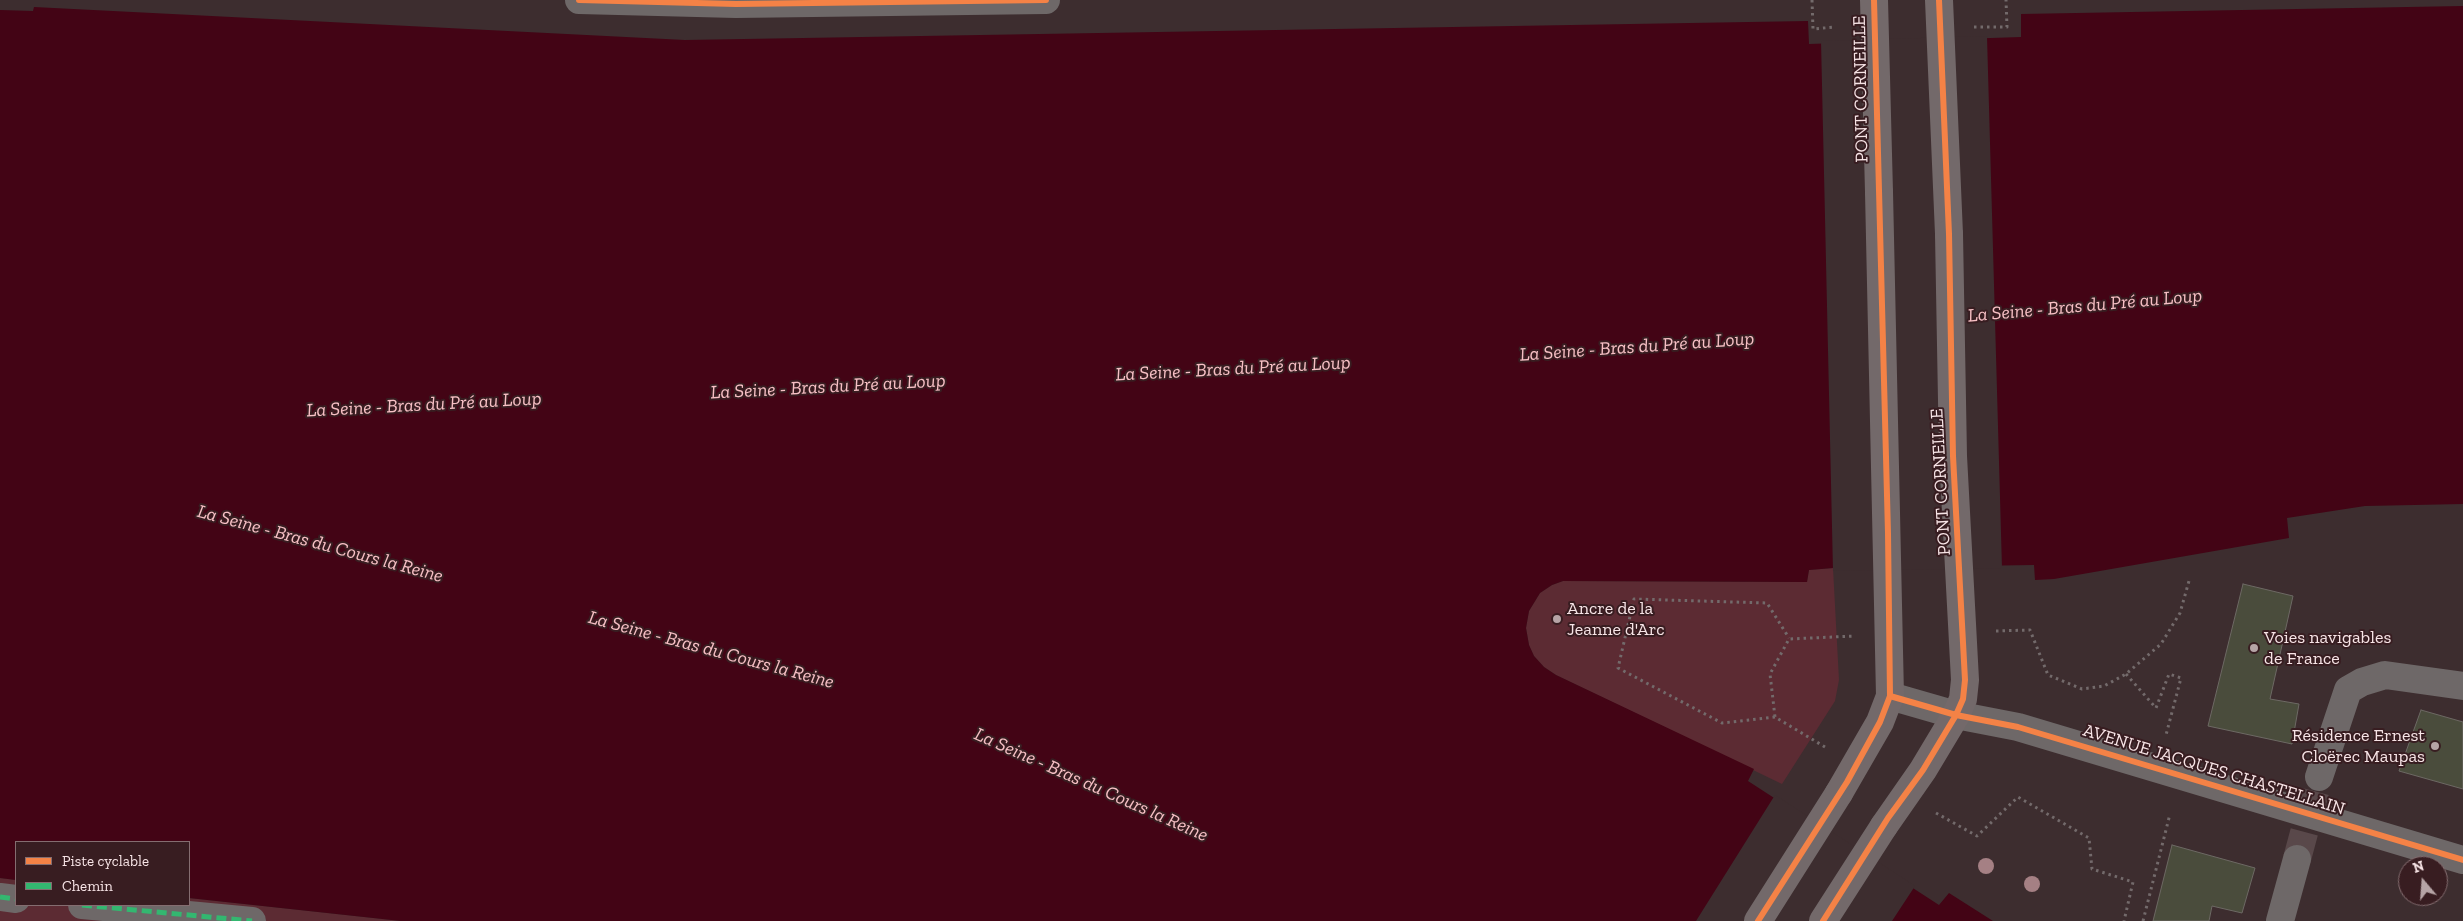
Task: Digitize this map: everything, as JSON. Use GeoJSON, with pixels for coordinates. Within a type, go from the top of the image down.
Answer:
{"type":"FeatureCollection","features":[{"type":"Feature","properties":{"kind":"main road","name":"PONT CORNEILLE"},"geometry":{"type":"LineString","coordinates":[[1758,921],[1851,775],[1880,722],[1890,696],[1874,0]]}},
{"type":"Feature","properties":{"kind":"main road","name":"PONT CORNEILLE"},"geometry":{"type":"LineString","coordinates":[[1823,921],[1888,818],[1923,770],[1956,714],[1962,699],[1965,680],[1953,456],[1949,234],[1940,0]]}},
{"type":"Feature","properties":{"kind":"street"},"geometry":{"type":"LineString","coordinates":[[579,0],[736,4],[1046,0]]}},
{"type":"Feature","properties":{"kind":"street"},"geometry":{"type":"LineString","coordinates":[[2319,777],[2348,690],[2362,682],[2385,675],[2463,686]]}},
{"type":"Feature","properties":{"kind":"street","name":"AVENUE JACQUES CHASTELLAIN"},"geometry":{"type":"LineString","coordinates":[[1890,696],[1956,714],[2018,727],[2463,860]]}},
{"type":"Feature","properties":{"kind":"street"},"geometry":{"type":"LineString","coordinates":[[2280,921],[2297,859]]}},
{"type":"Feature","properties":{"kind":"street"},"geometry":{"type":"LineString","coordinates":[[0,897],[15,898]]}},
{"type":"Feature","properties":{"kind":"street"},"geometry":{"type":"LineString","coordinates":[[93,906],[252,921]]}},
{"type":"Feature","properties":{"kind":"path"},"geometry":{"type":"LineString","coordinates":[[1812,0],[1813,28],[1835,27]]}},
{"type":"Feature","properties":{"kind":"path"},"geometry":{"type":"LineString","coordinates":[[1972,27],[2006,27],[2006,0]]}},
{"type":"Feature","properties":{"kind":"path"},"geometry":{"type":"LineString","coordinates":[[1775,717],[1722,723],[1618,668],[1634,599],[1767,603],[1789,638]]}},
{"type":"Feature","properties":{"kind":"path"},"geometry":{"type":"LineString","coordinates":[[2126,674],[2156,708],[2169,674],[2181,678],[2164,740]]}},
{"type":"Feature","properties":{"kind":"path"},"geometry":{"type":"LineString","coordinates":[[2143,921],[2170,814]]}},
{"type":"Feature","properties":{"kind":"path"},"geometry":{"type":"LineString","coordinates":[[2092,868],[2133,882],[2124,921]]}},
{"type":"Feature","properties":{"kind":"shaded area"},"geometry":{"type":"Polygon","coordinates":[[[1833,568],[1839,680],[1835,701],[1782,784],[1556,675],[1544,667],[1534,656],[1529,645],[1526,628],[1529,611],[1540,593],[1552,585],[1563,581],[1807,582],[1809,570],[1833,568]]]}},
{"type":"Feature","properties":{"kind":"shaded area"},"geometry":{"type":"Polygon","coordinates":[[[0,878],[15,880],[15,906],[190,906],[190,898],[401,921],[0,921],[0,878]]]}},
{"type":"Feature","properties":{"kind":"water"},"geometry":{"type":"Polygon","coordinates":[[[2463,6],[2463,504],[2365,506],[2287,518],[2289,538],[2054,579],[2035,580],[2034,565],[1833,568],[1809,570],[1807,582],[1563,581],[1552,585],[1540,593],[1529,611],[1526,628],[1529,645],[1534,656],[1544,667],[1556,675],[1754,769],[1748,781],[1939,905],[1949,893],[1993,921],[401,921],[190,898],[190,841],[15,841],[15,880],[0,878],[0,10],[33,11],[34,7],[685,40],[1808,21],[1809,44],[2021,37],[2021,14],[2463,6]]]}},
{"type":"Feature","properties":{"kind":"pier"},"geometry":{"type":"Polygon","coordinates":[[[1987,36],[2002,568],[1833,571],[1821,41],[1987,36]]]}},
{"type":"Feature","properties":{"kind":"pier"},"geometry":{"type":"Polygon","coordinates":[[[1775,795],[1915,886],[1892,921],[1696,921],[1775,795]]]}},
{"type":"Feature","properties":{"kind":"building","name":"Voies navigables de France"},"geometry":{"type":"Polygon","coordinates":[[[2243,584],[2293,596],[2270,699],[2299,704],[2292,744],[2208,726],[2243,584]]]}},
{"type":"Feature","properties":{"kind":"building","name":"Résidence Ernest Cloërec Maupas"},"geometry":{"type":"Polygon","coordinates":[[[2421,710],[2463,722],[2463,789],[2399,771],[2421,710]]]}},
{"type":"Feature","properties":{"kind":"building"},"geometry":{"type":"Polygon","coordinates":[[[2172,845],[2255,868],[2242,913],[2212,906],[2209,921],[2153,921],[2172,845]]]}},
{"type":"Feature","properties":{"kind":"tunnel"},"geometry":{"type":"LineString","coordinates":[[2297,859],[2319,777]]}},
{"type":"Feature","properties":{"kind":"marked path"},"geometry":{"type":"LineString","coordinates":[[0,897],[15,899]]}},
{"type":"Feature","properties":{"kind":"marked path"},"geometry":{"type":"LineString","coordinates":[[93,906],[252,921]]}},
{"type":"Feature","properties":{"kind":"cycle path"},"geometry":{"type":"LineString","coordinates":[[579,0],[736,4],[1046,0]]}},
{"type":"Feature","properties":{"kind":"cycle path"},"geometry":{"type":"LineString","coordinates":[[1758,921],[1847,782],[1880,722],[1890,696],[1888,533],[1874,0]]}},
{"type":"Feature","properties":{"kind":"cycle path"},"geometry":{"type":"LineString","coordinates":[[1823,921],[1888,818],[1923,770],[1956,715],[1963,699],[1965,680],[1953,456],[1949,234],[1939,0]]}},
{"type":"Feature","properties":{"kind":"cycle path"},"geometry":{"type":"LineString","coordinates":[[1890,696],[1956,715],[2018,727],[2463,860]]}},
{"type":"Feature","properties":{"kind":"place","name":"Ancre de la Jeanne d'Arc"},"geometry":{"type":"Point","coordinates":[1557,619]}},
{"type":"Feature","properties":{"kind":"place","name":"Voies navigables de France"},"geometry":{"type":"Point","coordinates":[2254,648]}},
{"type":"Feature","properties":{"kind":"place","name":"Résidence Ernest Cloërec Maupas"},"geometry":{"type":"Point","coordinates":[2435,746]}},
{"type":"Feature","properties":{"kind":"water label","name":"La Seine - Bras du Pré au Loup"},"geometry":{"type":"Point","coordinates":[2085,306]}},
{"type":"Feature","properties":{"kind":"water label","name":"La Seine - Bras du Pré au Loup"},"geometry":{"type":"Point","coordinates":[1637,347]}},
{"type":"Feature","properties":{"kind":"water label","name":"La Seine - Bras du Pré au Loup"},"geometry":{"type":"Point","coordinates":[1233,369]}},
{"type":"Feature","properties":{"kind":"water label","name":"La Seine - Bras du Pré au Loup"},"geometry":{"type":"Point","coordinates":[828,387]}},
{"type":"Feature","properties":{"kind":"water label","name":"La Seine - Bras du Pré au Loup"},"geometry":{"type":"Point","coordinates":[424,405]}},
{"type":"Feature","properties":{"kind":"water label","name":"La Seine - Bras du Cours la Reine"},"geometry":{"type":"Point","coordinates":[320,544]}},
{"type":"Feature","properties":{"kind":"water label","name":"La Seine - Bras du Cours la Reine"},"geometry":{"type":"Point","coordinates":[711,650]}},
{"type":"Feature","properties":{"kind":"water label","name":"La Seine - Bras du Cours la Reine"},"geometry":{"type":"Point","coordinates":[1091,785]}}]}
